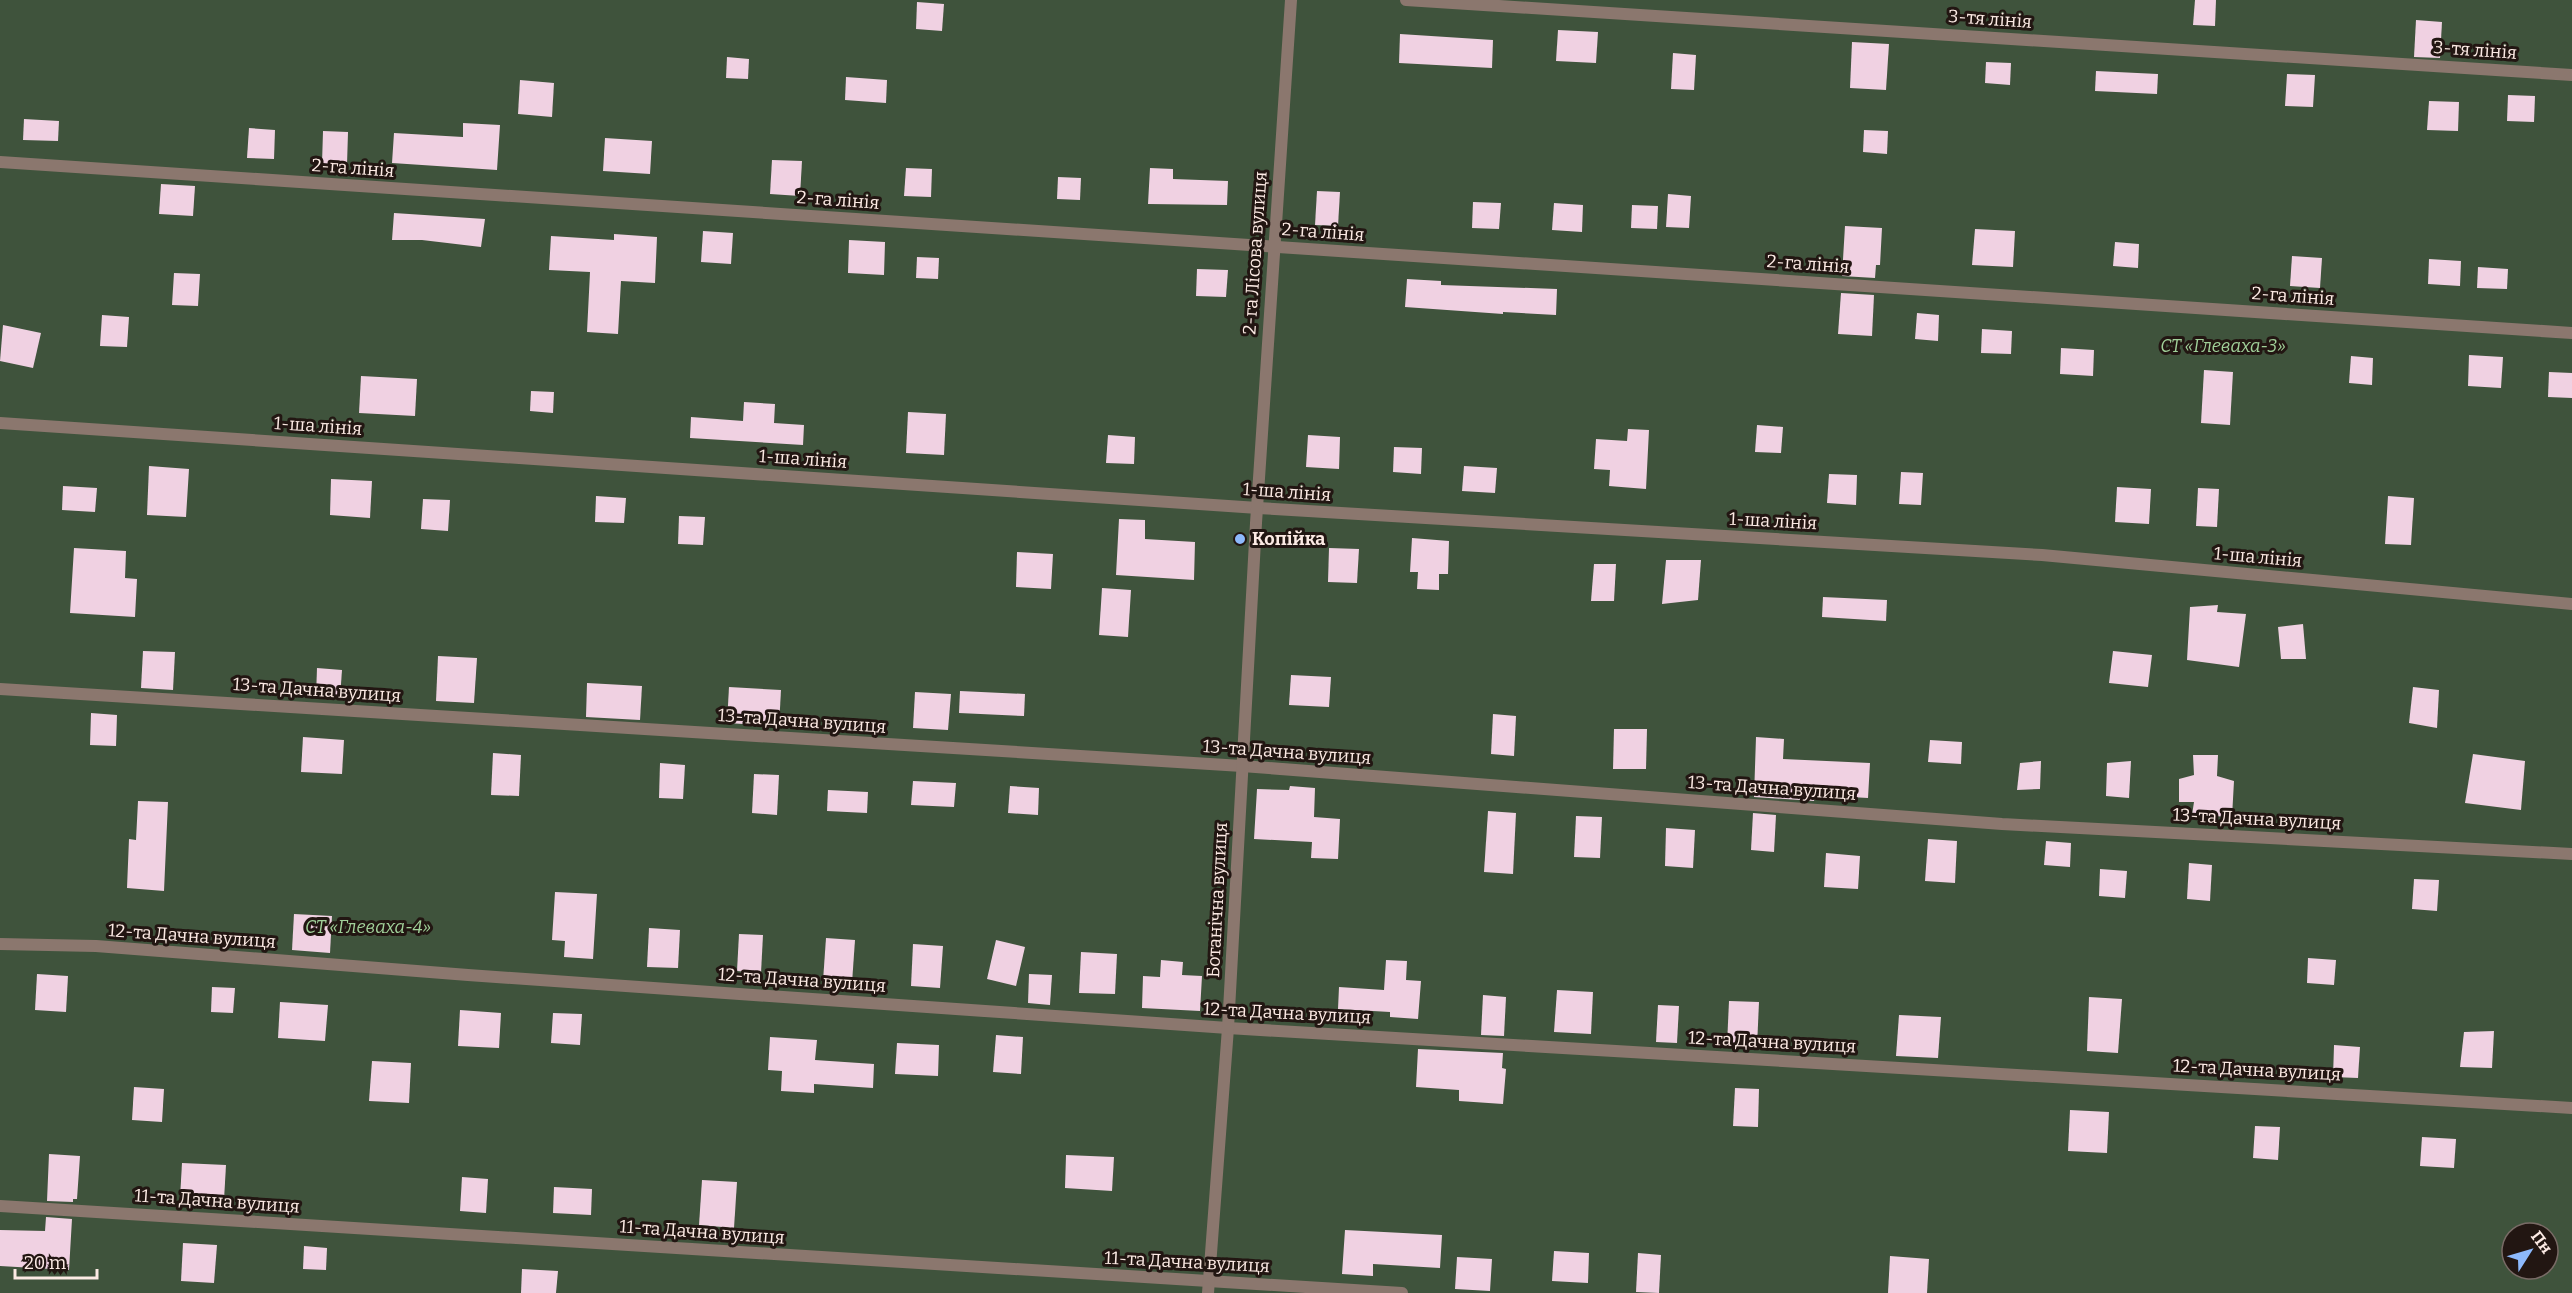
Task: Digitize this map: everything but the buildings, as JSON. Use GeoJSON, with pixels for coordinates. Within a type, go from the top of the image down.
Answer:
{"type":"FeatureCollection","features":[{"type":"Feature","properties":{"kind":"street","name":"2-га Лісова вулиця"},"geometry":{"type":"LineString","coordinates":[[1258,508],[1290,0]]}},
{"type":"Feature","properties":{"kind":"street","name":"3-тя лінія"},"geometry":{"type":"LineString","coordinates":[[1406,0],[2572,75]]}},
{"type":"Feature","properties":{"kind":"street","name":"2-га лінія"},"geometry":{"type":"LineString","coordinates":[[0,162],[2572,333]]}},
{"type":"Feature","properties":{"kind":"street","name":"1-ша лінія"},"geometry":{"type":"LineString","coordinates":[[0,423],[1258,508],[2042,555],[2572,604]]}},
{"type":"Feature","properties":{"kind":"street","name":"Ботанічна вулиця"},"geometry":{"type":"LineString","coordinates":[[1208,1287],[1228,1028],[1258,508]]}},
{"type":"Feature","properties":{"kind":"street","name":"13-та Дачна вулиця"},"geometry":{"type":"LineString","coordinates":[[0,689],[1242,766],[1990,823],[2572,854]]}},
{"type":"Feature","properties":{"kind":"street","name":"12-та Дачна вулиця"},"geometry":{"type":"LineString","coordinates":[[0,944],[96,946],[479,976],[1228,1028],[2572,1108]]}},
{"type":"Feature","properties":{"kind":"street","name":"11-та Дачна вулиця"},"geometry":{"type":"LineString","coordinates":[[0,1206],[1208,1287],[1402,1293]]}},
{"type":"Feature","properties":{"kind":"green space"},"geometry":{"type":"Polygon","coordinates":[[[0,0],[2572,0],[2572,1293],[0,1293],[0,0]]]}},
{"type":"Feature","properties":{"kind":"place","name":"Копійка"},"geometry":{"type":"Point","coordinates":[1240,539]}},
{"type":"Feature","properties":{"kind":"park label","name":"СТ «Глеваха-3»"},"geometry":{"type":"Point","coordinates":[2223,346]}},
{"type":"Feature","properties":{"kind":"park label","name":"СТ «Глеваха-4»"},"geometry":{"type":"Point","coordinates":[368,927]}}]}
